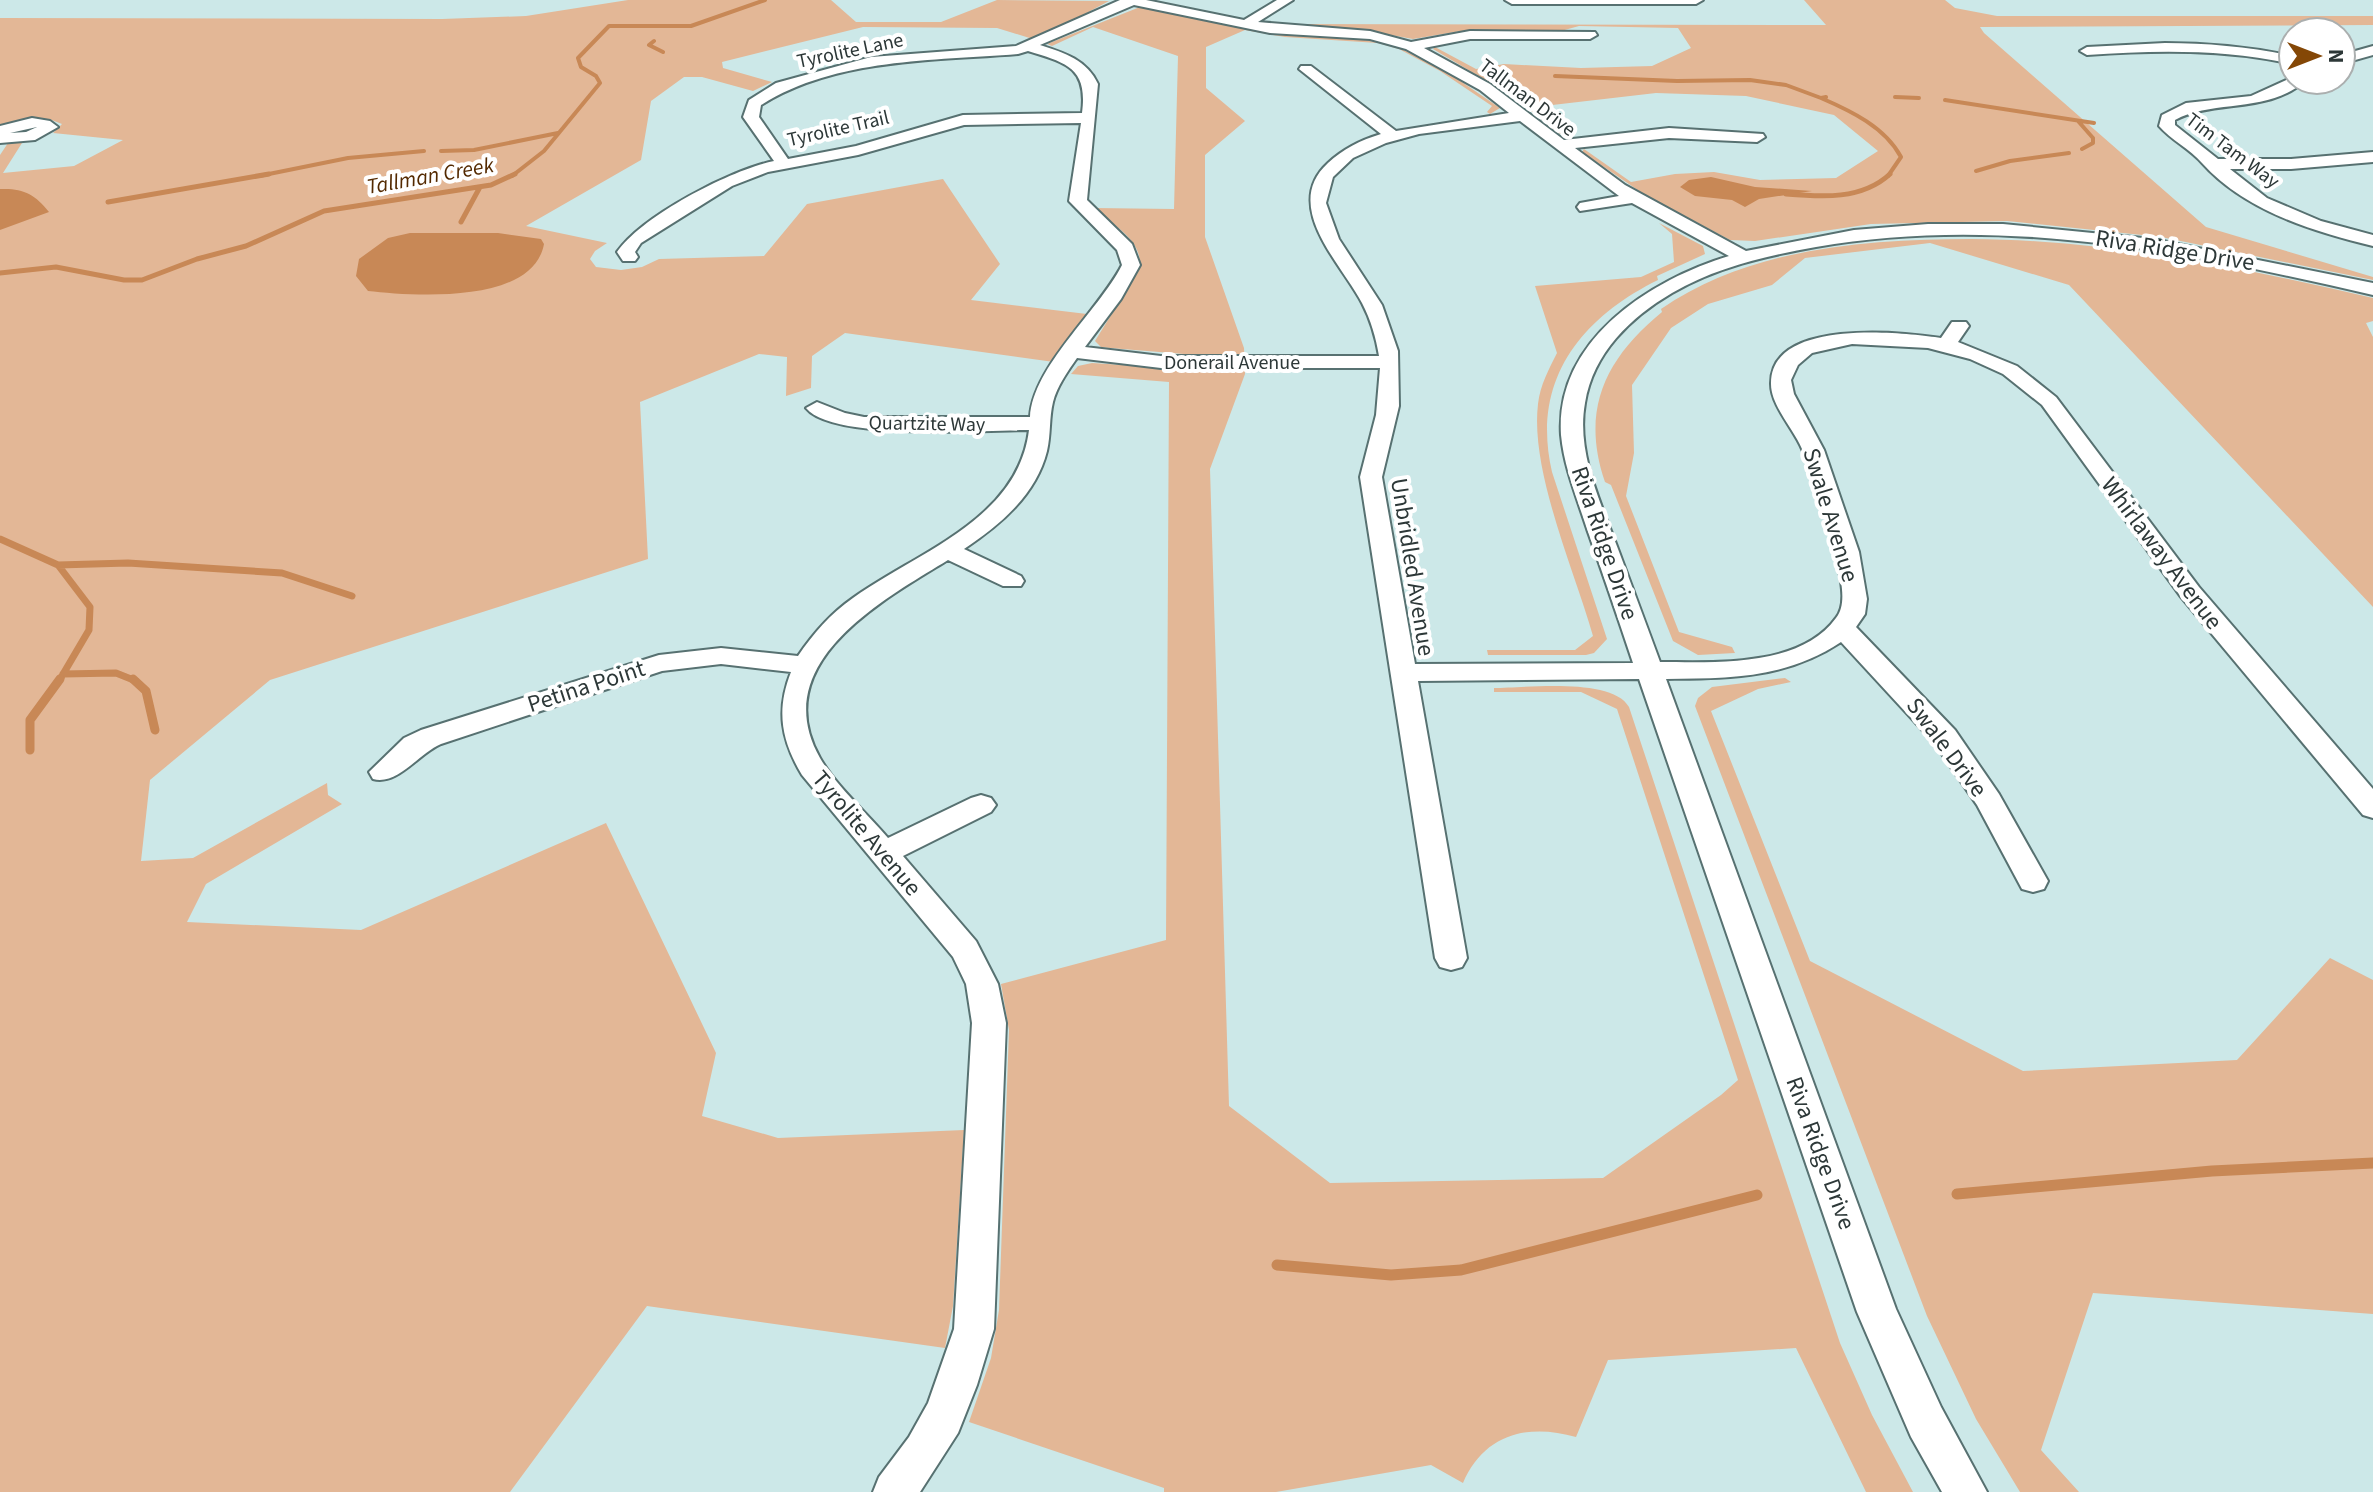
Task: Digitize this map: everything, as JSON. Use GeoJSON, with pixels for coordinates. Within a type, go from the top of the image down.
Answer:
{"type":"FeatureCollection","features":[{"type":"Feature","properties":{"kind":"street"},"geometry":{"type":"LineString","coordinates":[[1246,24],[1286,0]]}},
{"type":"Feature","properties":{"kind":"street"},"geometry":{"type":"LineString","coordinates":[[1512,0],[1696,0]]}},
{"type":"Feature","properties":{"kind":"street"},"geometry":{"type":"LineString","coordinates":[[1031,47],[1130,1]]}},
{"type":"Feature","properties":{"kind":"street","name":"Tallman Drive"},"geometry":{"type":"LineString","coordinates":[[1130,1],[1296,32],[1370,35],[1411,46],[1477,81],[1558,145],[1633,198],[1744,257]]}},
{"type":"Feature","properties":{"kind":"street"},"geometry":{"type":"LineString","coordinates":[[1411,46],[1470,35],[1590,35]]}},
{"type":"Feature","properties":{"kind":"street","name":"Tyrolite Avenue"},"geometry":{"type":"LineString","coordinates":[[894,1492],[924,1452],[943,1418],[974,1329],[980,1256],[989,1023],[982,984],[965,950],[802,753],[794,709],[805,665],[821,640],[846,615],[995,516],[1016,493],[1036,457],[1043,399],[1131,265],[1126,248],[1078,201],[1093,87],[1088,75],[1071,62],[1031,47]]}},
{"type":"Feature","properties":{"kind":"street","name":"Tyrolite Lane"},"geometry":{"type":"LineString","coordinates":[[783,163],[751,117],[754,103],[770,90],[882,59],[985,55],[1031,47]]}},
{"type":"Feature","properties":{"kind":"street"},"geometry":{"type":"LineString","coordinates":[[2087,51],[2223,47],[2277,57]]}},
{"type":"Feature","properties":{"kind":"street"},"geometry":{"type":"LineString","coordinates":[[1306,69],[1392,135]]}},
{"type":"Feature","properties":{"kind":"street","name":"Tim Tam Way"},"geometry":{"type":"LineString","coordinates":[[2277,90],[2254,100],[2186,108],[2167,118],[2170,131],[2248,194],[2271,207],[2315,225],[2373,241]]}},
{"type":"Feature","properties":{"kind":"street","name":"Unbridled Avenue"},"geometry":{"type":"LineString","coordinates":[[1451,958],[1371,477],[1389,404],[1390,362],[1384,332],[1373,303],[1330,238],[1322,220],[1318,197],[1325,174],[1340,158],[1362,146],[1392,135],[1524,116]]}},
{"type":"Feature","properties":{"kind":"street","name":"Tyrolite Trail"},"geometry":{"type":"LineString","coordinates":[[629,257],[626,252],[635,239],[726,182],[783,163],[858,150],[963,120],[1089,118]]}},
{"type":"Feature","properties":{"kind":"street"},"geometry":{"type":"LineString","coordinates":[[1558,145],[1669,133],[1757,137]]}},
{"type":"Feature","properties":{"kind":"street"},"geometry":{"type":"LineString","coordinates":[[2211,164],[2291,164],[2371,158]]}},
{"type":"Feature","properties":{"kind":"street"},"geometry":{"type":"LineString","coordinates":[[1586,207],[1633,198]]}},
{"type":"Feature","properties":{"kind":"street","name":"Riva Ridge Drive"},"geometry":{"type":"LineString","coordinates":[[1966,1492],[1920,1410],[1877,1312],[1578,466],[1572,426],[1576,394],[1593,354],[1629,314],[1684,280],[1744,257],[1819,240],[1869,233],[2023,231],[2177,248],[2373,289]]}},
{"type":"Feature","properties":{"kind":"street","name":"Swale Avenue"},"geometry":{"type":"LineString","coordinates":[[1842,628],[1854,609],[1853,583],[1823,473],[1786,397],[1782,376],[1788,363],[1799,354],[1837,341],[1952,336]]}},
{"type":"Feature","properties":{"kind":"street","name":"Whirlaway Avenue"},"geometry":{"type":"LineString","coordinates":[[1952,336],[1977,355],[2010,370],[2049,401],[2190,592],[2317,746],[2373,808]]}},
{"type":"Feature","properties":{"kind":"street","name":"Donerail Avenue"},"geometry":{"type":"LineString","coordinates":[[1074,352],[1161,362],[1390,362]]}},
{"type":"Feature","properties":{"kind":"street","name":"Quartzite Way"},"geometry":{"type":"LineString","coordinates":[[817,408],[839,419],[864,423],[1041,424]]}},
{"type":"Feature","properties":{"kind":"street"},"geometry":{"type":"LineString","coordinates":[[947,550],[1012,581]]}},
{"type":"Feature","properties":{"kind":"street"},"geometry":{"type":"LineString","coordinates":[[1404,673],[1730,671],[1769,665],[1817,646],[1842,628]]}},
{"type":"Feature","properties":{"kind":"street","name":"Swale Drive"},"geometry":{"type":"LineString","coordinates":[[1842,628],[1952,746],[1989,801],[2033,881]]}},
{"type":"Feature","properties":{"kind":"street","name":"Petina Point"},"geometry":{"type":"LineString","coordinates":[[383,772],[414,745],[431,737],[638,668],[701,656],[805,665]]}},
{"type":"Feature","properties":{"kind":"street"},"geometry":{"type":"LineString","coordinates":[[882,853],[981,805]]}},
{"type":"Feature","properties":{"kind":"shaded area"},"geometry":{"type":"Polygon","coordinates":[[[628,0],[831,0],[856,22],[941,22],[997,0],[1109,1],[1036,40],[997,28],[863,27],[722,62],[723,68],[772,82],[753,91],[702,77],[684,77],[651,101],[641,160],[526,226],[607,243],[590,259],[596,267],[621,270],[642,267],[659,259],[764,256],[807,204],[943,179],[1000,264],[971,300],[1087,314],[1054,362],[845,333],[812,356],[811,388],[786,396],[787,357],[759,354],[640,402],[648,559],[270,680],[150,780],[141,861],[193,858],[327,783],[328,795],[342,804],[206,884],[187,922],[361,930],[606,823],[716,1053],[702,1116],[778,1138],[964,1130],[953,1306],[945,1348],[647,1306],[510,1492],[0,1492],[0,155],[8,143],[22,143],[3,173],[74,166],[123,140],[53,133],[62,124],[49,119],[0,126],[0,18],[442,19],[526,16],[628,0]]]}},
{"type":"Feature","properties":{"kind":"shaded area"},"geometry":{"type":"Polygon","coordinates":[[[1804,0],[1945,0],[1955,8],[1997,16],[2277,16],[2277,25],[1980,27],[2206,227],[2373,277],[2373,280],[2161,237],[2007,221],[1871,224],[1755,241],[1730,240],[1645,195],[1582,152],[1584,149],[1631,182],[1675,174],[1714,172],[1760,180],[1836,178],[1878,151],[1834,115],[1746,96],[1656,93],[1535,107],[1569,136],[1558,133],[1514,97],[1433,49],[1435,47],[1476,69],[1504,64],[1581,68],[1652,66],[1691,48],[1678,28],[1579,26],[1561,31],[1461,31],[1413,39],[1363,30],[1272,24],[1826,25],[1804,0]]]}},
{"type":"Feature","properties":{"kind":"shaded area"},"geometry":{"type":"Polygon","coordinates":[[[1140,7],[1263,32],[1354,38],[1396,46],[1453,76],[1500,108],[1490,114],[1487,112],[1492,106],[1440,71],[1399,49],[1378,43],[1285,37],[1245,30],[1206,47],[1206,88],[1245,121],[1205,155],[1205,237],[1244,348],[1245,374],[1210,469],[1229,1106],[1330,1183],[1603,1178],[1738,1080],[1617,709],[1581,692],[1494,692],[1494,688],[1567,686],[1605,691],[1620,698],[1629,707],[1840,1343],[1872,1415],[1913,1492],[1866,1492],[1796,1348],[1608,1360],[1576,1437],[1541,1431],[1509,1436],[1483,1453],[1463,1483],[1431,1465],[1276,1492],[1164,1492],[1164,1488],[969,1422],[991,1358],[999,1310],[1009,1030],[1001,984],[1166,940],[1169,382],[1071,374],[1078,366],[1092,363],[1184,369],[1184,354],[1101,347],[1095,341],[1140,263],[1134,244],[1094,208],[1174,209],[1178,56],[1093,27],[1052,46],[1047,44],[1140,7]]]}},
{"type":"Feature","properties":{"kind":"shaded area"},"geometry":{"type":"Polygon","coordinates":[[[2357,16],[2373,16],[2373,25],[2357,25],[2357,16]]]}},
{"type":"Feature","properties":{"kind":"shaded area"},"geometry":{"type":"Polygon","coordinates":[[[1711,177],[1755,187],[1812,191],[1759,199],[1745,207],[1732,200],[1695,196],[1680,187],[1689,180],[1711,177]]]}},
{"type":"Feature","properties":{"kind":"shaded area"},"geometry":{"type":"Polygon","coordinates":[[[0,189],[28,193],[49,212],[0,230],[0,189]]]}},
{"type":"Feature","properties":{"kind":"shaded area"},"geometry":{"type":"Polygon","coordinates":[[[1659,223],[1703,246],[1705,254],[1657,276],[1658,280],[1605,314],[1584,334],[1555,382],[1549,410],[1547,440],[1552,472],[1607,639],[1594,653],[1586,655],[1488,655],[1487,650],[1575,650],[1593,636],[1555,520],[1541,459],[1537,430],[1539,397],[1557,353],[1535,286],[1641,277],[1674,262],[1672,234],[1659,223]]]}},
{"type":"Feature","properties":{"kind":"shaded area"},"geometry":{"type":"Polygon","coordinates":[[[410,233],[498,233],[541,239],[544,244],[535,264],[518,278],[495,287],[441,294],[368,291],[356,276],[359,259],[388,238],[410,233]]]}},
{"type":"Feature","properties":{"kind":"shaded area"},"geometry":{"type":"Polygon","coordinates":[[[1971,239],[2073,244],[2174,257],[2373,298],[2373,321],[2366,323],[2373,337],[2373,607],[2069,285],[1930,243],[1805,258],[1772,285],[1708,304],[1671,328],[1632,385],[1634,453],[1626,496],[1679,632],[1732,647],[1735,653],[1698,655],[1673,641],[1611,485],[1605,482],[1598,456],[1595,431],[1597,408],[1603,387],[1626,348],[1662,312],[1661,309],[1696,288],[1732,272],[1810,251],[1850,245],[1971,239]]]}},
{"type":"Feature","properties":{"kind":"shaded area"},"geometry":{"type":"Polygon","coordinates":[[[1785,678],[1791,682],[1758,689],[1711,711],[1810,961],[2023,1071],[2237,1060],[2330,958],[2373,980],[2373,1314],[2093,1293],[2041,1450],[2079,1492],[2020,1492],[1976,1419],[1927,1316],[1695,706],[1698,698],[1712,687],[1785,678]]]}},
{"type":"Feature","properties":{"kind":"waterway","name":"Tallman Creek"},"geometry":{"type":"LineString","coordinates":[[514,174],[544,151],[600,83],[596,76],[581,67],[578,58],[609,26],[691,26],[765,0]]}},
{"type":"Feature","properties":{"kind":"waterway"},"geometry":{"type":"LineString","coordinates":[[654,41],[649,45],[663,52]]}},
{"type":"Feature","properties":{"kind":"waterway"},"geometry":{"type":"LineString","coordinates":[[1555,76],[1677,81],[1750,80],[1786,85],[1821,98]]}},
{"type":"Feature","properties":{"kind":"waterway"},"geometry":{"type":"LineString","coordinates":[[1821,98],[1826,97]]}},
{"type":"Feature","properties":{"kind":"waterway"},"geometry":{"type":"LineString","coordinates":[[1895,97],[1919,98]]}},
{"type":"Feature","properties":{"kind":"waterway"},"geometry":{"type":"LineString","coordinates":[[1821,98],[1866,121],[1894,146],[1901,157],[1889,175]]}},
{"type":"Feature","properties":{"kind":"waterway"},"geometry":{"type":"LineString","coordinates":[[1945,100],[2094,123]]}},
{"type":"Feature","properties":{"kind":"waterway"},"geometry":{"type":"LineString","coordinates":[[2078,121],[2093,138],[2093,143],[2082,149]]}},
{"type":"Feature","properties":{"kind":"waterway"},"geometry":{"type":"LineString","coordinates":[[441,151],[474,150],[558,133]]}},
{"type":"Feature","properties":{"kind":"waterway"},"geometry":{"type":"LineString","coordinates":[[268,174],[348,158],[424,151]]}},
{"type":"Feature","properties":{"kind":"waterway"},"geometry":{"type":"LineString","coordinates":[[1976,171],[2010,161],[2069,153]]}},
{"type":"Feature","properties":{"kind":"waterway"},"geometry":{"type":"LineString","coordinates":[[108,202],[268,174]]}},
{"type":"Feature","properties":{"kind":"waterway"},"geometry":{"type":"LineString","coordinates":[[259,176],[268,174]]}},
{"type":"Feature","properties":{"kind":"waterway","name":"Tallman Creek"},"geometry":{"type":"LineString","coordinates":[[0,273],[56,267],[124,280],[142,280],[197,259],[246,246],[324,211],[491,185],[514,174]]}},
{"type":"Feature","properties":{"kind":"waterway"},"geometry":{"type":"LineString","coordinates":[[1786,194],[1827,196],[1854,193],[1867,189],[1889,175]]}},
{"type":"Feature","properties":{"kind":"waterway"},"geometry":{"type":"LineString","coordinates":[[461,222],[480,187]]}},
{"type":"Feature","properties":{"kind":"waterway"},"geometry":{"type":"LineString","coordinates":[[0,539],[58,565]]}},
{"type":"Feature","properties":{"kind":"waterway"},"geometry":{"type":"LineString","coordinates":[[58,565],[128,563],[282,573],[352,596]]}},
{"type":"Feature","properties":{"kind":"waterway"},"geometry":{"type":"LineString","coordinates":[[58,565],[90,607],[89,630],[63,674]]}},
{"type":"Feature","properties":{"kind":"waterway"},"geometry":{"type":"LineString","coordinates":[[63,674],[116,673],[135,680]]}},
{"type":"Feature","properties":{"kind":"waterway"},"geometry":{"type":"LineString","coordinates":[[59,681],[63,674]]}},
{"type":"Feature","properties":{"kind":"waterway"},"geometry":{"type":"LineString","coordinates":[[30,750],[30,720],[60,679]]}},
{"type":"Feature","properties":{"kind":"waterway"},"geometry":{"type":"LineString","coordinates":[[135,680],[146,691],[155,730]]}},
{"type":"Feature","properties":{"kind":"waterway"},"geometry":{"type":"LineString","coordinates":[[1957,1194],[2212,1171],[2373,1163]]}},
{"type":"Feature","properties":{"kind":"waterway"},"geometry":{"type":"LineString","coordinates":[[1277,1265],[1391,1275],[1461,1270],[1757,1195]]}}]}
